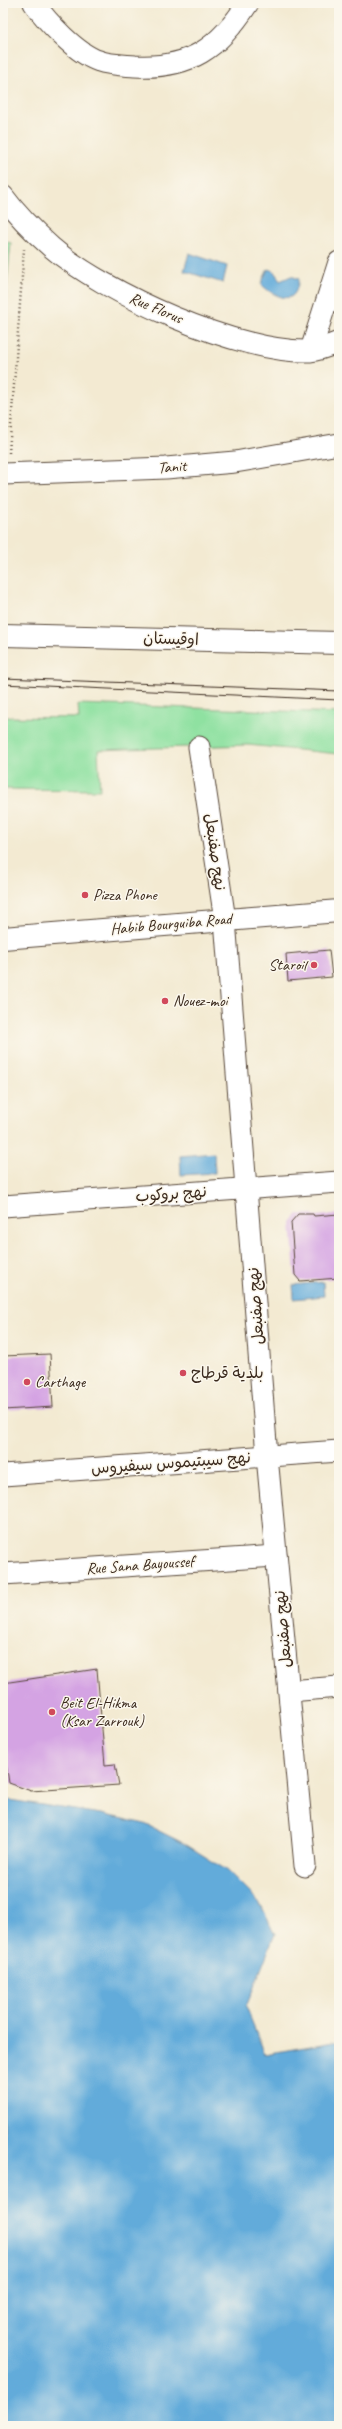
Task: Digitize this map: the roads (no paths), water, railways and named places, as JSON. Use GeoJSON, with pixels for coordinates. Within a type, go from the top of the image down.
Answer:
{"type":"FeatureCollection","features":[{"type":"Feature","properties":{"kind":"main road","name":"اوقيستان"},"geometry":{"type":"LineString","coordinates":[[3,634],[339,643]]}},
{"type":"Feature","properties":{"kind":"main road","name":"Habib Bourguiba Road"},"geometry":{"type":"LineString","coordinates":[[3,938],[339,911]]}},
{"type":"Feature","properties":{"kind":"street"},"geometry":{"type":"LineString","coordinates":[[34,3],[61,34],[78,49],[98,61],[152,67],[175,65],[192,58],[208,48],[235,22],[248,3]]}},
{"type":"Feature","properties":{"kind":"street","name":"Rue Florus"},"geometry":{"type":"LineString","coordinates":[[3,196],[25,222],[52,248],[132,299],[238,340],[274,349],[311,350],[339,342]]}},
{"type":"Feature","properties":{"kind":"street"},"geometry":{"type":"LineString","coordinates":[[311,350],[339,262]]}},
{"type":"Feature","properties":{"kind":"street","name":"Tanit"},"geometry":{"type":"LineString","coordinates":[[5,474],[166,468],[235,462],[339,444]]}},
{"type":"Feature","properties":{"kind":"street","name":"نهج صفنبعل"},"geometry":{"type":"LineString","coordinates":[[199,747],[225,920],[248,1189],[267,1456],[305,1866]]}},
{"type":"Feature","properties":{"kind":"street","name":"نهج بروكوب"},"geometry":{"type":"LineString","coordinates":[[3,1206],[339,1182]]}},
{"type":"Feature","properties":{"kind":"street","name":"نهج سيبتيموس سيفيروس"},"geometry":{"type":"LineString","coordinates":[[3,1475],[339,1450]]}},
{"type":"Feature","properties":{"kind":"street","name":"Rue Sana Bayoussef"},"geometry":{"type":"LineString","coordinates":[[3,1574],[276,1556]]}},
{"type":"Feature","properties":{"kind":"street"},"geometry":{"type":"LineString","coordinates":[[289,1691],[339,1687]]}},
{"type":"Feature","properties":{"kind":"water"},"geometry":{"type":"Polygon","coordinates":[[[189,253],[227,266],[223,283],[184,271],[189,253]]]}},
{"type":"Feature","properties":{"kind":"water"},"geometry":{"type":"Polygon","coordinates":[[[268,269],[274,271],[280,281],[291,276],[299,279],[297,289],[291,297],[282,297],[272,293],[261,284],[268,269]]]}},
{"type":"Feature","properties":{"kind":"water"},"geometry":{"type":"Polygon","coordinates":[[[214,1153],[215,1173],[181,1175],[180,1156],[214,1153]]]}},
{"type":"Feature","properties":{"kind":"water"},"geometry":{"type":"Polygon","coordinates":[[[323,1282],[324,1296],[294,1299],[293,1285],[323,1282]]]}},
{"type":"Feature","properties":{"kind":"water"},"geometry":{"type":"Polygon","coordinates":[[[3,1799],[101,1814],[145,1824],[185,1844],[228,1871],[259,1902],[275,1934],[246,2007],[265,2054],[339,2041],[339,2426],[3,2426],[3,1799]]]}},
{"type":"Feature","properties":{"kind":"tram line"},"geometry":{"type":"LineString","coordinates":[[3,678],[339,691]]}},
{"type":"Feature","properties":{"kind":"tram line"},"geometry":{"type":"LineString","coordinates":[[3,684],[339,700]]}},
{"type":"Feature","properties":{"kind":"place","name":"Pizza Phone"},"geometry":{"type":"Point","coordinates":[85,895]}},
{"type":"Feature","properties":{"kind":"place","name":"Staroil"},"geometry":{"type":"Point","coordinates":[314,965]}},
{"type":"Feature","properties":{"kind":"place","name":"Nouez-moi"},"geometry":{"type":"Point","coordinates":[165,1001]}},
{"type":"Feature","properties":{"kind":"place","name":"بلدية قرطاج"},"geometry":{"type":"Point","coordinates":[183,1373]}},
{"type":"Feature","properties":{"kind":"place","name":"Carthage"},"geometry":{"type":"Point","coordinates":[27,1382]}},
{"type":"Feature","properties":{"kind":"place","name":"Beit El-Hikma (Ksar Zarrouk)"},"geometry":{"type":"Point","coordinates":[52,1712]}}]}
